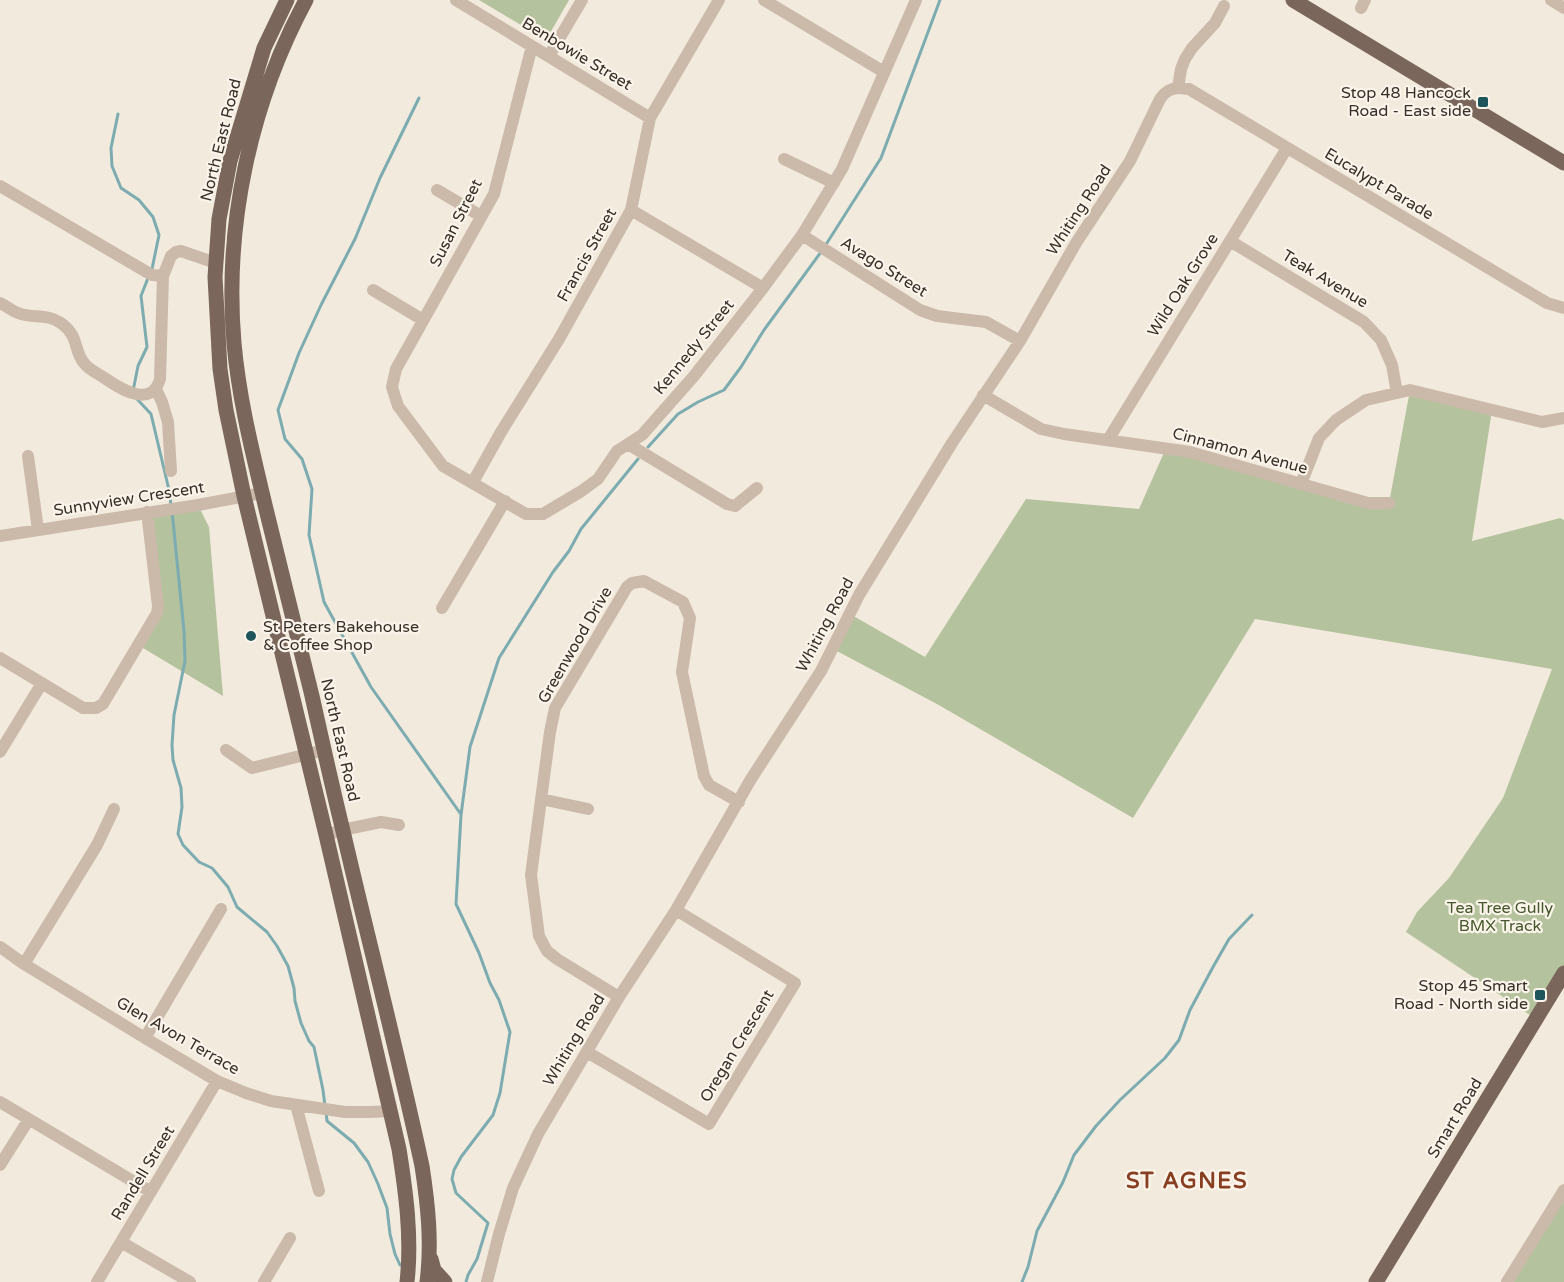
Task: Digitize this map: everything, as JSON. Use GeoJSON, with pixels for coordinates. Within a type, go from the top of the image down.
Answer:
{"type":"FeatureCollection","features":[{"type":"Feature","properties":{"kind":"main road","name":"North East Road"},"geometry":{"type":"LineString","coordinates":[[287,0],[264,48],[230,161],[219,219],[215,277],[220,369],[244,496],[399,1149],[406,1193],[410,1255],[407,1282]]}},
{"type":"Feature","properties":{"kind":"main road","name":"North East Road"},"geometry":{"type":"LineString","coordinates":[[306,0],[286,41],[261,106],[243,180],[237,210],[234,249],[232,286],[234,346],[247,429],[422,1166],[428,1206],[430,1250],[425,1282]]}},
{"type":"Feature","properties":{"kind":"main road"},"geometry":{"type":"LineString","coordinates":[[1293,0],[1564,163]]}},
{"type":"Feature","properties":{"kind":"main road","name":"Smart Road"},"geometry":{"type":"LineString","coordinates":[[1376,1282],[1564,973]]}},
{"type":"Feature","properties":{"kind":"main road"},"geometry":{"type":"LineString","coordinates":[[402,1075],[398,1101],[391,1111],[414,1128]]}},
{"type":"Feature","properties":{"kind":"main road"},"geometry":{"type":"LineString","coordinates":[[430,1250],[434,1270],[445,1282]]}},
{"type":"Feature","properties":{"kind":"main road"},"geometry":{"type":"LineString","coordinates":[[410,1255],[425,1282]]}},
{"type":"Feature","properties":{"kind":"street","name":"Benbowie Street"},"geometry":{"type":"LineString","coordinates":[[456,0],[650,118]]}},
{"type":"Feature","properties":{"kind":"street"},"geometry":{"type":"LineString","coordinates":[[549,56],[582,0]]}},
{"type":"Feature","properties":{"kind":"street","name":"Francis Street"},"geometry":{"type":"LineString","coordinates":[[473,482],[559,339],[631,210],[650,118],[719,0]]}},
{"type":"Feature","properties":{"kind":"street"},"geometry":{"type":"LineString","coordinates":[[764,0],[884,72]]}},
{"type":"Feature","properties":{"kind":"street","name":"Kennedy Street"},"geometry":{"type":"LineString","coordinates":[[398,406],[443,466],[526,514],[543,514],[598,479],[617,452],[642,435],[694,376],[802,235],[842,169],[916,0]]}},
{"type":"Feature","properties":{"kind":"street"},"geometry":{"type":"LineString","coordinates":[[1551,0],[1564,8]]}},
{"type":"Feature","properties":{"kind":"street"},"geometry":{"type":"LineString","coordinates":[[1178,88],[1185,59],[1215,23],[1224,6]]}},
{"type":"Feature","properties":{"kind":"street","name":"Susan Street"},"geometry":{"type":"LineString","coordinates":[[398,406],[392,387],[396,369],[494,194],[532,46]]}},
{"type":"Feature","properties":{"kind":"street","name":"Whiting Road"},"geometry":{"type":"LineString","coordinates":[[487,1282],[513,1188],[538,1134],[619,997],[676,910],[757,770],[822,671],[859,595],[952,443],[1020,341],[1071,252],[1130,161],[1160,99],[1172,88],[1178,88]]}},
{"type":"Feature","properties":{"kind":"street","name":"Eucalypt Parade"},"geometry":{"type":"LineString","coordinates":[[1178,88],[1189,89],[1546,303],[1564,308]]}},
{"type":"Feature","properties":{"kind":"street","name":"Wild Oak Grove"},"geometry":{"type":"LineString","coordinates":[[1108,440],[1287,148]]}},
{"type":"Feature","properties":{"kind":"street"},"geometry":{"type":"LineString","coordinates":[[784,159],[834,183]]}},
{"type":"Feature","properties":{"kind":"street"},"geometry":{"type":"LineString","coordinates":[[0,186],[153,274]]}},
{"type":"Feature","properties":{"kind":"street"},"geometry":{"type":"LineString","coordinates":[[436,190],[482,216]]}},
{"type":"Feature","properties":{"kind":"street"},"geometry":{"type":"LineString","coordinates":[[631,210],[763,288]]}},
{"type":"Feature","properties":{"kind":"street","name":"Avago Street"},"geometry":{"type":"LineString","coordinates":[[802,235],[920,310],[937,316],[986,322],[1020,341]]}},
{"type":"Feature","properties":{"kind":"street","name":"Teak Avenue"},"geometry":{"type":"LineString","coordinates":[[1230,241],[1364,322],[1381,340],[1392,365],[1397,393]]}},
{"type":"Feature","properties":{"kind":"street"},"geometry":{"type":"LineString","coordinates":[[0,303],[20,314],[48,317],[58,321],[73,337],[79,356],[85,365],[117,386],[135,394],[150,392],[156,389],[160,379],[153,274],[176,252],[187,252],[216,263]]}},
{"type":"Feature","properties":{"kind":"street"},"geometry":{"type":"LineString","coordinates":[[373,290],[423,320]]}},
{"type":"Feature","properties":{"kind":"street"},"geometry":{"type":"LineString","coordinates":[[156,389],[168,422],[171,471]]}},
{"type":"Feature","properties":{"kind":"street"},"geometry":{"type":"LineString","coordinates":[[1301,484],[1319,438],[1336,420],[1366,400],[1410,390],[1542,422],[1564,418]]}},
{"type":"Feature","properties":{"kind":"street","name":"Cinnamon Avenue"},"geometry":{"type":"LineString","coordinates":[[983,395],[1041,429],[1190,452],[1368,503],[1389,503]]}},
{"type":"Feature","properties":{"kind":"street"},"geometry":{"type":"LineString","coordinates":[[628,444],[727,504],[735,506],[757,488]]}},
{"type":"Feature","properties":{"kind":"street"},"geometry":{"type":"LineString","coordinates":[[28,456],[38,530]]}},
{"type":"Feature","properties":{"kind":"street","name":"Sunnyview Crescent"},"geometry":{"type":"LineString","coordinates":[[0,536],[262,493]]}},
{"type":"Feature","properties":{"kind":"street"},"geometry":{"type":"LineString","coordinates":[[442,608],[505,501]]}},
{"type":"Feature","properties":{"kind":"street"},"geometry":{"type":"LineString","coordinates":[[0,658],[83,708],[96,708],[103,704],[157,613],[147,512]]}},
{"type":"Feature","properties":{"kind":"street","name":"Greenwood Drive"},"geometry":{"type":"LineString","coordinates":[[619,997],[547,951],[539,936],[531,875],[555,708],[627,587],[632,583],[644,581],[683,602],[690,618],[682,672],[704,776],[709,785],[738,802]]}},
{"type":"Feature","properties":{"kind":"street"},"geometry":{"type":"LineString","coordinates":[[0,752],[42,683]]}},
{"type":"Feature","properties":{"kind":"street"},"geometry":{"type":"LineString","coordinates":[[226,750],[252,768],[324,750]]}},
{"type":"Feature","properties":{"kind":"street"},"geometry":{"type":"LineString","coordinates":[[541,799],[588,809]]}},
{"type":"Feature","properties":{"kind":"street"},"geometry":{"type":"LineString","coordinates":[[24,964],[97,845],[114,809]]}},
{"type":"Feature","properties":{"kind":"street"},"geometry":{"type":"LineString","coordinates":[[326,835],[381,822],[399,825]]}},
{"type":"Feature","properties":{"kind":"street"},"geometry":{"type":"LineString","coordinates":[[145,1038],[221,909]]}},
{"type":"Feature","properties":{"kind":"street","name":"Oregan Crescent"},"geometry":{"type":"LineString","coordinates":[[587,1052],[709,1124],[795,983],[676,910]]}},
{"type":"Feature","properties":{"kind":"street","name":"Glen Avon Terrace"},"geometry":{"type":"LineString","coordinates":[[0,947],[24,964],[217,1081],[271,1101],[325,1109],[391,1111]]}},
{"type":"Feature","properties":{"kind":"street","name":"Randell Street"},"geometry":{"type":"LineString","coordinates":[[97,1282],[217,1081]]}},
{"type":"Feature","properties":{"kind":"street"},"geometry":{"type":"LineString","coordinates":[[0,1102],[151,1192]]}},
{"type":"Feature","properties":{"kind":"street"},"geometry":{"type":"LineString","coordinates":[[296,1105],[319,1191]]}},
{"type":"Feature","properties":{"kind":"street"},"geometry":{"type":"LineString","coordinates":[[0,1165],[29,1119]]}},
{"type":"Feature","properties":{"kind":"street"},"geometry":{"type":"LineString","coordinates":[[1507,1282],[1564,1190]]}},
{"type":"Feature","properties":{"kind":"street"},"geometry":{"type":"LineString","coordinates":[[264,1282],[290,1238]]}},
{"type":"Feature","properties":{"kind":"street"},"geometry":{"type":"LineString","coordinates":[[121,1242],[190,1282]]}},
{"type":"Feature","properties":{"kind":"green space"},"geometry":{"type":"Polygon","coordinates":[[[479,0],[569,0],[546,40],[479,0]]]}},
{"type":"Feature","properties":{"kind":"green space","name":"Tea Tree Gully BMX Track"},"geometry":{"type":"Polygon","coordinates":[[[1410,390],[1492,410],[1472,541],[1560,518],[1564,520],[1564,973],[1536,1019],[1406,932],[1417,912],[1449,878],[1503,798],[1552,669],[1255,619],[1133,818],[937,704],[833,649],[850,614],[925,657],[1026,499],[1139,509],[1166,448],[1389,503],[1410,390]]]}},
{"type":"Feature","properties":{"kind":"green space"},"geometry":{"type":"Polygon","coordinates":[[[198,505],[209,527],[223,696],[138,645],[157,613],[147,512],[198,505]]]}},
{"type":"Feature","properties":{"kind":"green space"},"geometry":{"type":"Polygon","coordinates":[[[1564,1197],[1564,1282],[1507,1282],[1564,1197]]]}},
{"type":"Feature","properties":{"kind":"waterway"},"geometry":{"type":"LineString","coordinates":[[825,246],[881,158],[940,0]]}},
{"type":"Feature","properties":{"kind":"waterway"},"geometry":{"type":"LineString","coordinates":[[419,98],[380,178],[355,239],[299,353],[278,410],[285,439],[302,459],[312,489],[309,535],[324,602],[371,687],[460,813]]}},
{"type":"Feature","properties":{"kind":"waterway"},"geometry":{"type":"LineString","coordinates":[[118,114],[111,148],[112,166],[121,188],[139,200],[153,217],[159,235],[152,269]]}},
{"type":"Feature","properties":{"kind":"waterway"},"geometry":{"type":"LineString","coordinates":[[648,447],[678,414],[724,390],[821,252]]}},
{"type":"Feature","properties":{"kind":"waterway"},"geometry":{"type":"LineString","coordinates":[[133,391],[138,366],[147,347],[141,296],[148,278]]}},
{"type":"Feature","properties":{"kind":"waterway"},"geometry":{"type":"LineString","coordinates":[[137,399],[151,414],[171,505]]}},
{"type":"Feature","properties":{"kind":"waterway"},"geometry":{"type":"LineString","coordinates":[[466,1282],[477,1259],[488,1223],[456,1193],[452,1179],[461,1157],[493,1115],[500,1093],[510,1032],[499,1000],[456,904],[461,815],[470,747],[499,658],[581,529],[638,459]]}},
{"type":"Feature","properties":{"kind":"waterway"},"geometry":{"type":"LineString","coordinates":[[172,511],[185,661],[174,715],[172,745],[173,760],[181,788],[182,807],[178,834],[183,845],[199,862],[212,868],[228,887],[237,907],[267,932],[288,966],[301,1023],[314,1047],[325,1106]]}},
{"type":"Feature","properties":{"kind":"waterway"},"geometry":{"type":"LineString","coordinates":[[1022,1282],[1037,1231],[1063,1182],[1074,1155],[1096,1126],[1165,1058],[1179,1040],[1190,1010],[1229,939],[1252,915]]}},
{"type":"Feature","properties":{"kind":"waterway"},"geometry":{"type":"LineString","coordinates":[[326,1112],[327,1121],[354,1143],[368,1162],[387,1208],[390,1234],[400,1265]]}},
{"type":"Feature","properties":{"kind":"place","name":"Stop 48 Hancock Road - East side"},"geometry":{"type":"Point","coordinates":[1483,102]}},
{"type":"Feature","properties":{"kind":"place","name":"St Peters Bakehouse & Coffee Shop"},"geometry":{"type":"Point","coordinates":[251,636]}},
{"type":"Feature","properties":{"kind":"place","name":"Stop 45 Smart Road - North side"},"geometry":{"type":"Point","coordinates":[1540,995]}},
{"type":"Feature","properties":{"kind":"district","name":"ST AGNES"},"geometry":{"type":"Point","coordinates":[1187,1181]}}]}
